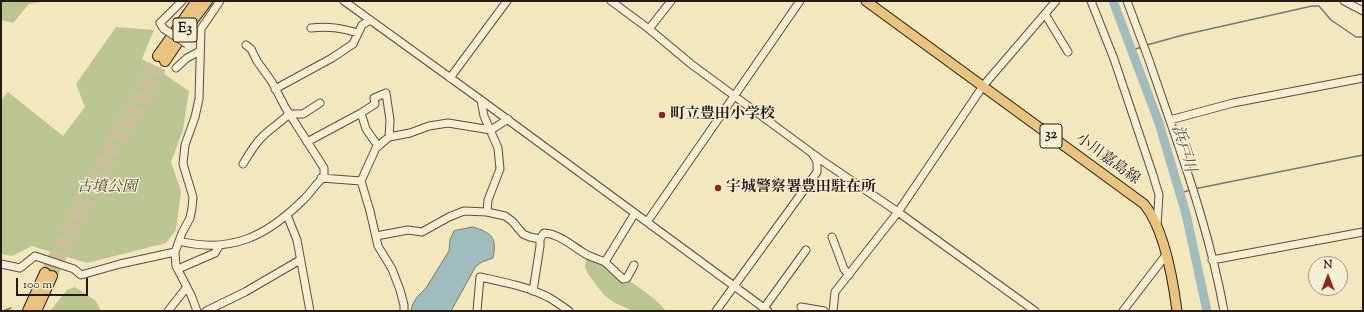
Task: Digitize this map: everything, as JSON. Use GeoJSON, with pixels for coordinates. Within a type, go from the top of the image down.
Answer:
{"type":"FeatureCollection","features":[{"type":"Feature","properties":{"kind":"highway","name":"E3"},"geometry":{"type":"LineString","coordinates":[[197,1],[162,58],[207,1]]}},
{"type":"Feature","properties":{"kind":"highway"},"geometry":{"type":"LineString","coordinates":[[28,311],[48,274],[36,311]]}},
{"type":"Feature","properties":{"kind":"main road","name":"小川嘉島線"},"geometry":{"type":"LineString","coordinates":[[866,1],[1144,204],[1152,216],[1166,256],[1173,281],[1177,311]]}},
{"type":"Feature","properties":{"kind":"street"},"geometry":{"type":"LineString","coordinates":[[182,1],[160,24],[164,29],[198,52]]}},
{"type":"Feature","properties":{"kind":"street"},"geometry":{"type":"LineString","coordinates":[[197,311],[178,269],[175,252],[190,218],[192,208],[193,197],[183,164],[185,145],[195,117],[199,99],[198,52],[201,29],[220,1]]}},
{"type":"Feature","properties":{"kind":"street"},"geometry":{"type":"LineString","coordinates":[[344,1],[508,119],[766,310],[806,250]]}},
{"type":"Feature","properties":{"kind":"street"},"geometry":{"type":"LineString","coordinates":[[450,78],[507,1]]}},
{"type":"Feature","properties":{"kind":"street"},"geometry":{"type":"LineString","coordinates":[[611,1],[692,64],[813,154],[898,212],[1035,311]]}},
{"type":"Feature","properties":{"kind":"street"},"geometry":{"type":"LineString","coordinates":[[649,30],[671,1]]}},
{"type":"Feature","properties":{"kind":"street"},"geometry":{"type":"LineString","coordinates":[[647,222],[800,1]]}},
{"type":"Feature","properties":{"kind":"street"},"geometry":{"type":"LineString","coordinates":[[833,311],[835,292],[898,212],[983,86],[1056,1]]}},
{"type":"Feature","properties":{"kind":"street"},"geometry":{"type":"LineString","coordinates":[[1091,1],[1114,59],[1159,195],[1157,229]]}},
{"type":"Feature","properties":{"kind":"street"},"geometry":{"type":"LineString","coordinates":[[1127,1],[1145,46],[1198,205],[1224,311]]}},
{"type":"Feature","properties":{"kind":"street"},"geometry":{"type":"LineString","coordinates":[[1344,1],[1363,11]]}},
{"type":"Feature","properties":{"kind":"street"},"geometry":{"type":"LineString","coordinates":[[1045,14],[1068,52]]}},
{"type":"Feature","properties":{"kind":"street"},"geometry":{"type":"LineString","coordinates":[[276,89],[354,44],[362,25],[370,20]]}},
{"type":"Feature","properties":{"kind":"street"},"geometry":{"type":"LineString","coordinates":[[311,28],[328,26],[343,28],[358,33]]}},
{"type":"Feature","properties":{"kind":"street"},"geometry":{"type":"LineString","coordinates":[[179,241],[219,246],[240,242],[260,234],[287,215],[304,199],[321,178],[324,177],[324,168],[289,114],[264,69],[256,61],[251,49],[246,45]]}},
{"type":"Feature","properties":{"kind":"street"},"geometry":{"type":"LineString","coordinates":[[176,68],[187,58],[198,52]]}},
{"type":"Feature","properties":{"kind":"street"},"geometry":{"type":"LineString","coordinates":[[1170,120],[1233,103],[1363,78]]}},
{"type":"Feature","properties":{"kind":"street"},"geometry":{"type":"LineString","coordinates":[[307,142],[361,113],[375,104],[374,98],[386,93],[390,120],[388,137]]}},
{"type":"Feature","properties":{"kind":"street"},"geometry":{"type":"LineString","coordinates":[[481,100],[484,116],[498,148],[500,169],[488,200],[487,212]]}},
{"type":"Feature","properties":{"kind":"street"},"geometry":{"type":"LineString","coordinates":[[243,164],[252,148],[263,136],[289,114],[303,114],[320,103]]}},
{"type":"Feature","properties":{"kind":"street"},"geometry":{"type":"LineString","coordinates":[[361,113],[366,129],[378,146]]}},
{"type":"Feature","properties":{"kind":"street"},"geometry":{"type":"LineString","coordinates":[[404,311],[403,300],[392,269],[378,246],[361,181],[378,146],[388,137],[410,133],[429,126],[448,123],[491,130],[508,119]]}},
{"type":"Feature","properties":{"kind":"street"},"geometry":{"type":"LineString","coordinates":[[716,311],[817,172],[817,161],[813,154]]}},
{"type":"Feature","properties":{"kind":"street"},"geometry":{"type":"LineString","coordinates":[[321,178],[361,181]]}},
{"type":"Feature","properties":{"kind":"street"},"geometry":{"type":"LineString","coordinates":[[376,236],[408,230],[422,232],[449,217],[464,211],[487,212],[505,216],[512,221],[523,234],[540,239]]}},
{"type":"Feature","properties":{"kind":"street"},"geometry":{"type":"LineString","coordinates":[[605,262],[635,213]]}},
{"type":"Feature","properties":{"kind":"street"},"geometry":{"type":"LineString","coordinates":[[287,215],[297,240],[308,311]]}},
{"type":"Feature","properties":{"kind":"street"},"geometry":{"type":"LineString","coordinates":[[1212,260],[1363,232]]}},
{"type":"Feature","properties":{"kind":"street"},"geometry":{"type":"LineString","coordinates":[[532,291],[540,239],[544,233],[564,240],[585,253],[605,262],[623,279],[627,278],[634,265]]}},
{"type":"Feature","properties":{"kind":"street"},"geometry":{"type":"LineString","coordinates":[[832,237],[844,269],[849,275]]}},
{"type":"Feature","properties":{"kind":"street"},"geometry":{"type":"LineString","coordinates":[[178,269],[215,253],[219,246]]}},
{"type":"Feature","properties":{"kind":"street"},"geometry":{"type":"LineString","coordinates":[[1,264],[20,268],[35,256],[74,269],[81,274],[175,252]]}},
{"type":"Feature","properties":{"kind":"street"},"geometry":{"type":"LineString","coordinates":[[1123,311],[1166,256]]}},
{"type":"Feature","properties":{"kind":"street"},"geometry":{"type":"LineString","coordinates":[[206,311],[245,292],[300,260]]}},
{"type":"Feature","properties":{"kind":"street"},"geometry":{"type":"LineString","coordinates":[[477,311],[480,277],[493,281],[502,281],[532,291],[549,298],[569,311]]}},
{"type":"Feature","properties":{"kind":"street"},"geometry":{"type":"LineString","coordinates":[[168,311],[187,287]]}},
{"type":"Feature","properties":{"kind":"street"},"geometry":{"type":"LineString","coordinates":[[801,307],[824,311]]}},
{"type":"Feature","properties":{"kind":"green space"},"geometry":{"type":"Polygon","coordinates":[[[1,1],[49,1],[29,4],[13,23],[1,20],[1,1]]]}},
{"type":"Feature","properties":{"kind":"green space","name":"古墳公園"},"geometry":{"type":"Polygon","coordinates":[[[116,27],[154,30],[142,59],[189,91],[183,130],[171,162],[181,191],[176,230],[166,243],[87,263],[32,246],[12,256],[1,254],[1,100],[8,92],[63,136],[85,107],[76,84],[116,27]]]}},
{"type":"Feature","properties":{"kind":"green space"},"geometry":{"type":"Polygon","coordinates":[[[587,254],[650,295],[666,311],[633,311],[615,303],[604,295],[588,274],[585,267],[587,254]]]}},
{"type":"Feature","properties":{"kind":"green space"},"geometry":{"type":"Polygon","coordinates":[[[75,287],[96,301],[101,311],[50,311],[67,290],[75,287]]]}},
{"type":"Feature","properties":{"kind":"water"},"geometry":{"type":"Polygon","coordinates":[[[473,227],[485,231],[492,237],[494,245],[493,258],[476,266],[451,311],[411,311],[417,297],[426,288],[449,251],[450,240],[454,231],[473,227]]]}},
{"type":"Feature","properties":{"kind":"waterway","name":"浜戸川"},"geometry":{"type":"LineString","coordinates":[[1113,1],[1159,123],[1186,214],[1207,311]]}},
{"type":"Feature","properties":{"kind":"waterway"},"geometry":{"type":"LineString","coordinates":[[1147,45],[1183,35],[1312,6],[1319,6],[1331,20],[1356,37],[1363,37]]}},
{"type":"Feature","properties":{"kind":"waterway"},"geometry":{"type":"LineString","coordinates":[[1132,50],[1142,47]]}},
{"type":"Feature","properties":{"kind":"waterway"},"geometry":{"type":"LineString","coordinates":[[1194,189],[1363,155]]}},
{"type":"Feature","properties":{"kind":"waterway"},"geometry":{"type":"LineString","coordinates":[[1180,193],[1191,190]]}},
{"type":"Feature","properties":{"kind":"waterway"},"geometry":{"type":"LineString","coordinates":[[3,311],[11,308]]}},
{"type":"Feature","properties":{"kind":"tunnel"},"geometry":{"type":"LineString","coordinates":[[45,273],[128,108],[158,56]]}},
{"type":"Feature","properties":{"kind":"tunnel"},"geometry":{"type":"LineString","coordinates":[[52,276],[165,61]]}},
{"type":"Feature","properties":{"kind":"place","name":"町立豊田小学校"},"geometry":{"type":"Point","coordinates":[662,115]}},
{"type":"Feature","properties":{"kind":"place","name":"宇城警察署豊田駐在所"},"geometry":{"type":"Point","coordinates":[718,188]}}]}
